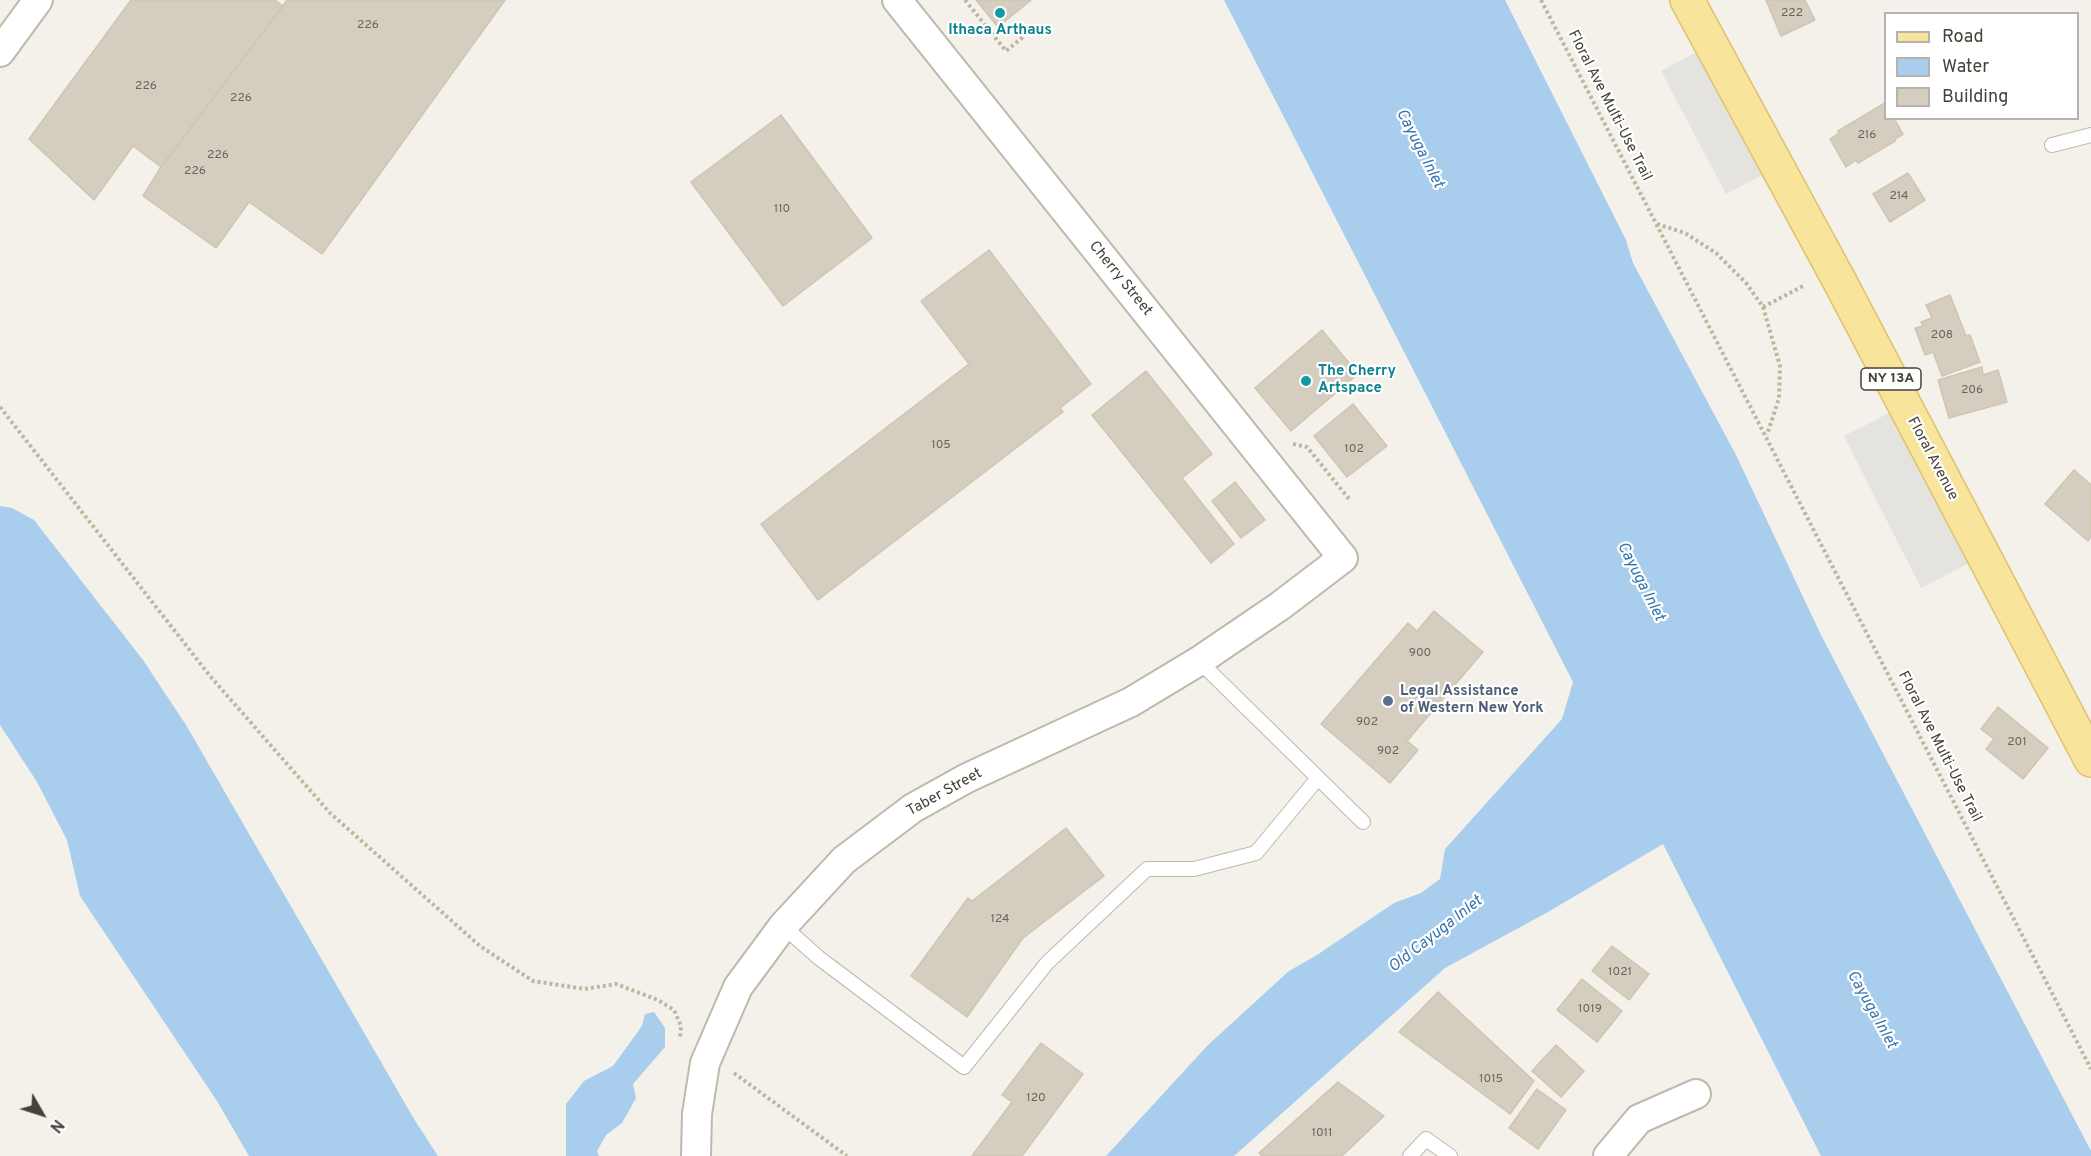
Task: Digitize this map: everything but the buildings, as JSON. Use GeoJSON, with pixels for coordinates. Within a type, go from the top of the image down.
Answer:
{"type":"FeatureCollection","features":[{"type":"Feature","properties":{"kind":"main road","name":"Floral Avenue"},"geometry":{"type":"LineString","coordinates":[[1687,0],[1833,270],[2091,760]]}},
{"type":"Feature","properties":{"kind":"street"},"geometry":{"type":"LineString","coordinates":[[0,52],[38,0]]}},
{"type":"Feature","properties":{"kind":"street","name":"Cherry Street"},"geometry":{"type":"LineString","coordinates":[[897,0],[1343,558]]}},
{"type":"Feature","properties":{"kind":"street","name":"Taber Street"},"geometry":{"type":"LineString","coordinates":[[696,1156],[697,1114],[692,1060],[738,987],[783,926],[844,860],[913,808],[967,778],[1131,702],[1199,661],[1280,606],[1343,558]]}},
{"type":"Feature","properties":{"kind":"street"},"geometry":{"type":"LineString","coordinates":[[1608,1156],[1639,1119],[1696,1094]]}},
{"type":"Feature","properties":{"kind":"lane"},"geometry":{"type":"LineString","coordinates":[[2052,145],[2091,135]]}},
{"type":"Feature","properties":{"kind":"lane"},"geometry":{"type":"LineString","coordinates":[[1199,661],[1363,822]]}},
{"type":"Feature","properties":{"kind":"lane"},"geometry":{"type":"LineString","coordinates":[[783,926],[819,958],[964,1067],[1047,963],[1147,870],[1194,869],[1256,853],[1318,778]]}},
{"type":"Feature","properties":{"kind":"lane"},"geometry":{"type":"LineString","coordinates":[[1410,1156],[1426,1139],[1450,1156]]}},
{"type":"Feature","properties":{"kind":"path"},"geometry":{"type":"LineString","coordinates":[[965,0],[1006,51],[1023,37]]}},
{"type":"Feature","properties":{"kind":"path","name":"Floral Ave Multi-Use Trail"},"geometry":{"type":"LineString","coordinates":[[1541,0],[2091,1069]]}},
{"type":"Feature","properties":{"kind":"path"},"geometry":{"type":"LineString","coordinates":[[1656,224],[1685,232],[1716,252],[1746,283],[1763,307],[1780,366],[1779,398],[1767,436]]}},
{"type":"Feature","properties":{"kind":"path"},"geometry":{"type":"LineString","coordinates":[[1763,307],[1833,270]]}},
{"type":"Feature","properties":{"kind":"path"},"geometry":{"type":"LineString","coordinates":[[0,407],[210,676],[330,813],[480,946],[533,981],[585,989],[616,984],[658,1000],[674,1010],[692,1060],[733,1072],[847,1156]]}},
{"type":"Feature","properties":{"kind":"path"},"geometry":{"type":"LineString","coordinates":[[1291,443],[1307,447],[1349,499]]}},
{"type":"Feature","properties":{"kind":"shaded area"},"geometry":{"type":"Polygon","coordinates":[[[1699,51],[1764,174],[1726,194],[1661,71],[1699,51]]]}},
{"type":"Feature","properties":{"kind":"shaded area"},"geometry":{"type":"Polygon","coordinates":[[[1916,399],[1993,551],[1921,588],[1844,436],[1916,399]]]}},
{"type":"Feature","properties":{"kind":"water"},"geometry":{"type":"Polygon","coordinates":[[[1224,0],[1505,0],[1626,240],[1633,263],[1736,455],[1821,635],[2091,1151],[2091,1156],[1821,1156],[1663,844],[1548,912],[1445,968],[1234,1156],[1106,1156],[1208,1045],[1289,971],[1394,903],[1421,893],[1440,879],[1445,849],[1562,719],[1573,682],[1224,0]]]}},
{"type":"Feature","properties":{"kind":"water"},"geometry":{"type":"Polygon","coordinates":[[[0,506],[12,508],[34,520],[143,660],[186,725],[414,1119],[438,1156],[249,1156],[217,1101],[80,896],[67,840],[37,782],[0,725],[0,506]]]}},
{"type":"Feature","properties":{"kind":"water"},"geometry":{"type":"Polygon","coordinates":[[[654,1012],[665,1028],[665,1047],[633,1084],[636,1098],[622,1123],[606,1135],[597,1151],[599,1156],[566,1156],[566,1104],[584,1081],[613,1066],[642,1026],[645,1014],[654,1012]]]}},
{"type":"Feature","properties":{"kind":"place","name":"Ithaca Arthaus"},"geometry":{"type":"Point","coordinates":[1000,13]}},
{"type":"Feature","properties":{"kind":"place","name":"The Cherry Artspace"},"geometry":{"type":"Point","coordinates":[1306,381]}},
{"type":"Feature","properties":{"kind":"place","name":"Legal Assistance of Western New York"},"geometry":{"type":"Point","coordinates":[1388,701]}},
{"type":"Feature","properties":{"kind":"water label","name":"Cayuga Inlet"},"geometry":{"type":"Point","coordinates":[1419,149]}},
{"type":"Feature","properties":{"kind":"water label","name":"Cayuga Inlet"},"geometry":{"type":"Point","coordinates":[1640,582]}},
{"type":"Feature","properties":{"kind":"water label","name":"Old Cayuga Inlet"},"geometry":{"type":"Point","coordinates":[1436,935]}},
{"type":"Feature","properties":{"kind":"water label","name":"Cayuga Inlet"},"geometry":{"type":"Point","coordinates":[1871,1010]}}]}
